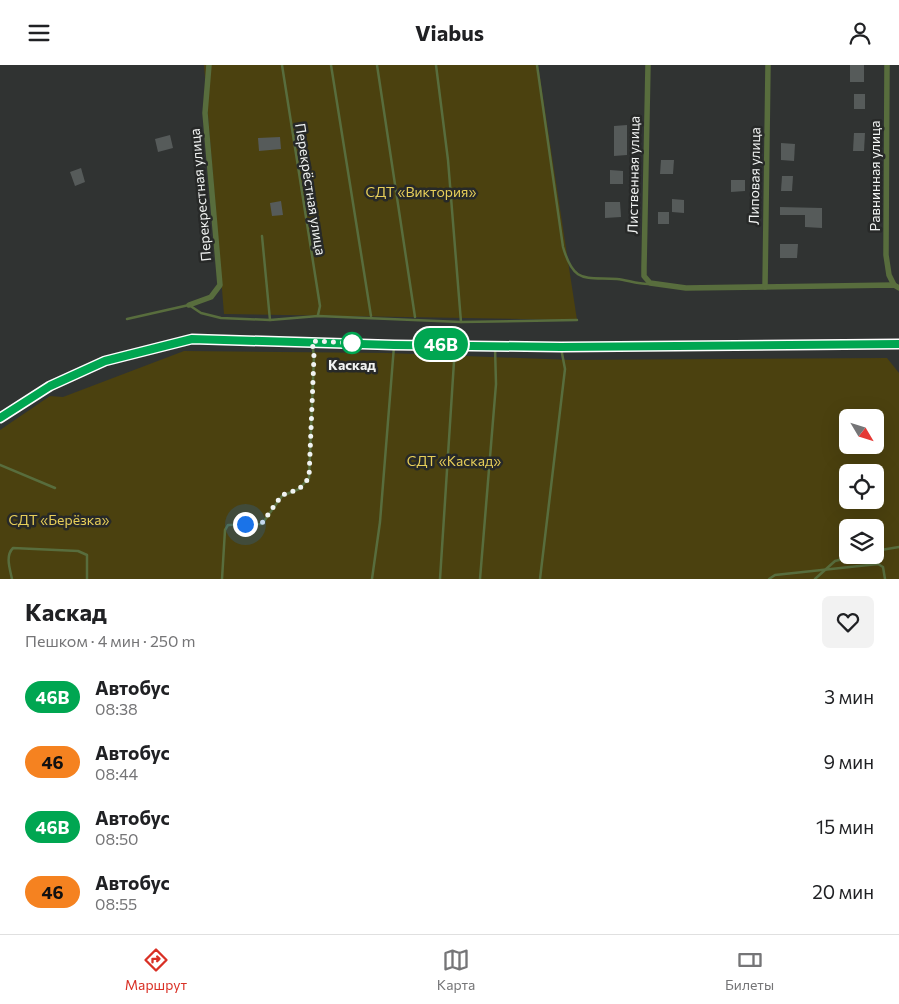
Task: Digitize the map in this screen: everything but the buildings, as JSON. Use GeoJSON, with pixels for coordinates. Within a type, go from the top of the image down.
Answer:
{"type":"FeatureCollection","features":[{"type":"Feature","properties":{"kind":"street","name":"Перекрестная улица"},"geometry":{"type":"LineString","coordinates":[[189,305],[210,297],[220,285],[205,113],[209,65]]}},
{"type":"Feature","properties":{"kind":"street","name":"Лиственная улица"},"geometry":{"type":"LineString","coordinates":[[648,65],[644,277],[650,283]]}},
{"type":"Feature","properties":{"kind":"street","name":"Липовая улица"},"geometry":{"type":"LineString","coordinates":[[765,287],[768,65]]}},
{"type":"Feature","properties":{"kind":"street","name":"Равнинная улица"},"geometry":{"type":"LineString","coordinates":[[887,65],[886,255],[889,275],[896,287]]}},
{"type":"Feature","properties":{"kind":"street"},"geometry":{"type":"LineString","coordinates":[[650,283],[686,288],[896,287]]}},
{"type":"Feature","properties":{"kind":"street"},"geometry":{"type":"LineString","coordinates":[[0,418],[50,386],[105,361],[192,339],[312,341],[394,345],[455,344],[561,347],[899,344]]}},
{"type":"Feature","properties":{"kind":"lane","name":"Перекрёстная улица"},"geometry":{"type":"LineString","coordinates":[[282,65],[320,306],[318,316]]}},
{"type":"Feature","properties":{"kind":"lane"},"geometry":{"type":"LineString","coordinates":[[331,65],[371,316]]}},
{"type":"Feature","properties":{"kind":"lane"},"geometry":{"type":"LineString","coordinates":[[377,65],[415,317]]}},
{"type":"Feature","properties":{"kind":"lane"},"geometry":{"type":"LineString","coordinates":[[436,65],[448,161],[461,322]]}},
{"type":"Feature","properties":{"kind":"lane"},"geometry":{"type":"LineString","coordinates":[[537,65],[563,247],[572,271],[585,279],[622,279],[633,283],[650,283]]}},
{"type":"Feature","properties":{"kind":"lane"},"geometry":{"type":"LineString","coordinates":[[262,236],[270,320]]}},
{"type":"Feature","properties":{"kind":"lane"},"geometry":{"type":"LineString","coordinates":[[127,319],[189,305],[201,313],[221,318],[270,320],[318,316],[371,316],[461,322],[577,320]]}},
{"type":"Feature","properties":{"kind":"lane"},"geometry":{"type":"LineString","coordinates":[[222,579],[225,530],[228,525],[262,523],[282,495],[299,489],[309,478],[314,356],[312,341]]}},
{"type":"Feature","properties":{"kind":"lane"},"geometry":{"type":"LineString","coordinates":[[440,579],[451,445],[455,344]]}},
{"type":"Feature","properties":{"kind":"lane"},"geometry":{"type":"LineString","coordinates":[[372,579],[380,522],[394,345]]}},
{"type":"Feature","properties":{"kind":"lane"},"geometry":{"type":"LineString","coordinates":[[480,579],[496,384],[495,346]]}},
{"type":"Feature","properties":{"kind":"lane"},"geometry":{"type":"LineString","coordinates":[[540,579],[565,369],[561,347]]}},
{"type":"Feature","properties":{"kind":"lane"},"geometry":{"type":"LineString","coordinates":[[0,465],[55,488]]}},
{"type":"Feature","properties":{"kind":"lane"},"geometry":{"type":"LineString","coordinates":[[884,550],[899,547]]}},
{"type":"Feature","properties":{"kind":"lane"},"geometry":{"type":"LineString","coordinates":[[12,579],[8,558],[9,552],[13,549],[78,551],[87,555],[87,579]]}},
{"type":"Feature","properties":{"kind":"lane"},"geometry":{"type":"LineString","coordinates":[[815,579],[826,568],[839,560]]}},
{"type":"Feature","properties":{"kind":"lane"},"geometry":{"type":"LineString","coordinates":[[769,579],[775,575],[826,568],[878,564],[883,567],[885,579]]}},
{"type":"Feature","properties":{"kind":"green space","name":"СДТ «Виктория»"},"geometry":{"type":"Polygon","coordinates":[[[204,65],[538,65],[577,320],[224,314],[204,65]]]}},
{"type":"Feature","properties":{"kind":"green space"},"geometry":{"type":"Polygon","coordinates":[[[184,351],[388,353],[571,360],[887,358],[899,373],[899,579],[0,579],[0,430],[50,396],[63,397],[184,351]]]}},
{"type":"Feature","properties":{"kind":"bus line","name":"46В"},"geometry":{"type":"LineString","coordinates":[[0,418],[50,386],[105,361],[192,339],[394,345],[455,344],[561,347],[899,344]]}},
{"type":"Feature","properties":{"kind":"place","name":"Каскад"},"geometry":{"type":"Point","coordinates":[352,343]}},
{"type":"Feature","properties":{"kind":"route"},"geometry":{"type":"LineString","coordinates":[[245,524],[262,523],[266,520],[282,495],[299,489],[309,478],[311,469],[314,356],[312,341],[352,343]]}},
{"type":"Feature","properties":{"kind":"park label","name":"СДТ «Каскад»"},"geometry":{"type":"Point","coordinates":[454,460]}},
{"type":"Feature","properties":{"kind":"park label","name":"СДТ «Берёзка»"},"geometry":{"type":"Point","coordinates":[59,519]}}]}
